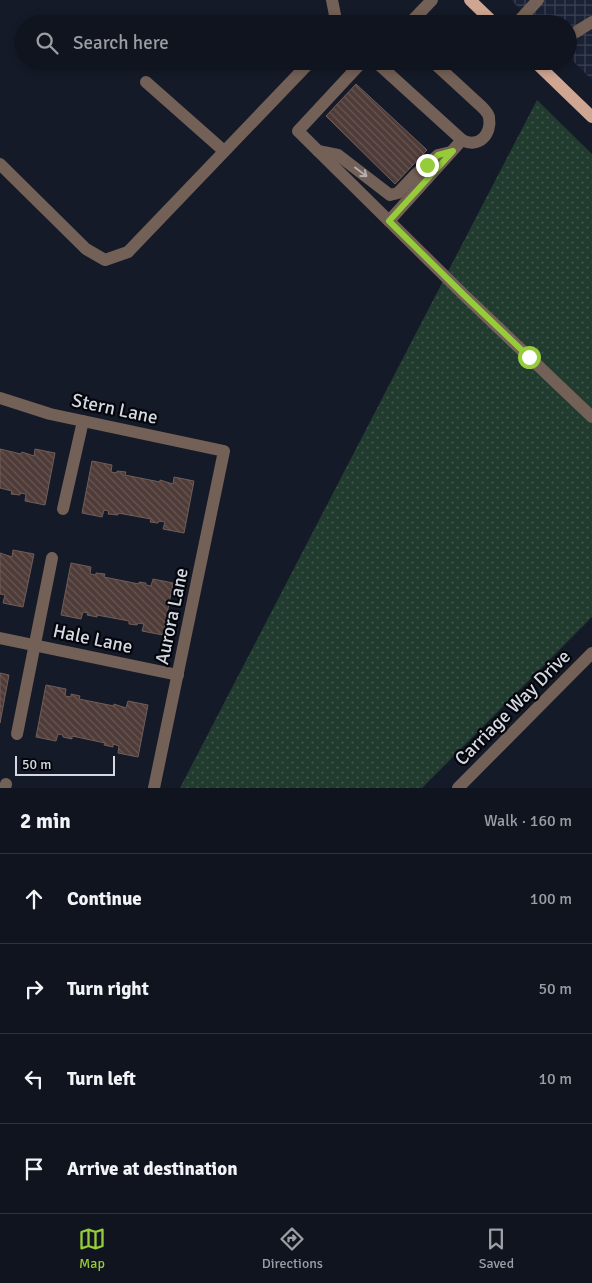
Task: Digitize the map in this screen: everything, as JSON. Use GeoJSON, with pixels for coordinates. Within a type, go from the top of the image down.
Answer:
{"type":"FeatureCollection","features":[{"type":"Feature","properties":{"kind":"main road"},"geometry":{"type":"LineString","coordinates":[[470,0],[486,15]]}},
{"type":"Feature","properties":{"kind":"main road"},"geometry":{"type":"LineString","coordinates":[[543,70],[592,117]]}},
{"type":"Feature","properties":{"kind":"street"},"geometry":{"type":"LineString","coordinates":[[332,0],[335,15]]}},
{"type":"Feature","properties":{"kind":"street"},"geometry":{"type":"LineString","coordinates":[[418,15],[432,0]]}},
{"type":"Feature","properties":{"kind":"street"},"geometry":{"type":"LineString","coordinates":[[524,15],[538,0]]}},
{"type":"Feature","properties":{"kind":"street"},"geometry":{"type":"LineString","coordinates":[[577,31],[592,22]]}},
{"type":"Feature","properties":{"kind":"street"},"geometry":{"type":"LineString","coordinates":[[0,164],[86,248],[105,260],[128,252],[301,70]]}},
{"type":"Feature","properties":{"kind":"street"},"geometry":{"type":"LineString","coordinates":[[355,70],[298,131],[464,295],[592,417]]}},
{"type":"Feature","properties":{"kind":"street"},"geometry":{"type":"LineString","coordinates":[[385,70],[462,140],[469,144],[478,142],[486,136],[489,128],[489,115],[442,70]]}},
{"type":"Feature","properties":{"kind":"street"},"geometry":{"type":"LineString","coordinates":[[146,82],[224,151]]}},
{"type":"Feature","properties":{"kind":"street"},"geometry":{"type":"LineString","coordinates":[[389,221],[462,140]]}},
{"type":"Feature","properties":{"kind":"street"},"geometry":{"type":"LineString","coordinates":[[318,151],[338,155],[390,195],[398,193],[438,155],[453,151]]}},
{"type":"Feature","properties":{"kind":"street","name":"Stern Lane"},"geometry":{"type":"LineString","coordinates":[[0,398],[50,414],[224,451]]}},
{"type":"Feature","properties":{"kind":"street"},"geometry":{"type":"LineString","coordinates":[[63,509],[83,421]]}},
{"type":"Feature","properties":{"kind":"street","name":"Aurora Lane"},"geometry":{"type":"LineString","coordinates":[[154,788],[224,451]]}},
{"type":"Feature","properties":{"kind":"street"},"geometry":{"type":"LineString","coordinates":[[17,734],[52,558]]}},
{"type":"Feature","properties":{"kind":"street","name":"Hale Lane"},"geometry":{"type":"LineString","coordinates":[[0,638],[178,675]]}},
{"type":"Feature","properties":{"kind":"street","name":"Carriage Way Drive"},"geometry":{"type":"LineString","coordinates":[[458,788],[592,653]]}},
{"type":"Feature","properties":{"kind":"shaded area"},"geometry":{"type":"Polygon","coordinates":[[[511,0],[592,0],[592,80],[577,65],[577,15],[526,15],[511,0]]]}},
{"type":"Feature","properties":{"kind":"green space"},"geometry":{"type":"Polygon","coordinates":[[[537,100],[592,154],[592,617],[422,788],[180,788],[537,100]]]}},
{"type":"Feature","properties":{"kind":"building"},"geometry":{"type":"Polygon","coordinates":[[[356,84],[427,150],[395,184],[326,116],[356,84]]]}},
{"type":"Feature","properties":{"kind":"building"},"geometry":{"type":"Polygon","coordinates":[[[0,449],[34,456],[35,449],[55,453],[45,505],[25,501],[26,494],[11,494],[12,491],[0,488],[0,449]]]}},
{"type":"Feature","properties":{"kind":"building"},"geometry":{"type":"Polygon","coordinates":[[[92,461],[112,465],[111,472],[126,472],[125,475],[160,482],[160,480],[173,484],[174,477],[194,481],[184,533],[163,529],[165,522],[150,522],[151,519],[118,513],[118,515],[108,514],[109,511],[104,510],[102,517],[82,513],[92,461]]]}},
{"type":"Feature","properties":{"kind":"building"},"geometry":{"type":"Polygon","coordinates":[[[13,550],[34,554],[23,607],[3,603],[5,595],[0,594],[0,553],[12,557],[13,550]]]}},
{"type":"Feature","properties":{"kind":"building"},"geometry":{"type":"Polygon","coordinates":[[[71,563],[91,567],[90,574],[105,574],[104,577],[139,584],[139,582],[146,583],[146,585],[151,586],[153,579],[173,583],[163,635],[142,631],[144,624],[129,624],[129,621],[97,615],[97,617],[83,612],[81,619],[61,615],[71,563]]]}},
{"type":"Feature","properties":{"kind":"building"},"geometry":{"type":"Polygon","coordinates":[[[0,673],[9,675],[0,723],[0,673]]]}},
{"type":"Feature","properties":{"kind":"building"},"geometry":{"type":"Polygon","coordinates":[[[46,685],[66,689],[65,696],[71,697],[71,694],[80,696],[79,699],[114,706],[114,704],[126,708],[128,701],[148,705],[138,757],[118,753],[119,746],[113,744],[113,747],[104,745],[105,743],[72,736],[72,739],[58,734],[56,741],[36,737],[46,685]]]}},
{"type":"Feature","properties":{"kind":"route"},"geometry":{"type":"LineString","coordinates":[[427,165],[438,155],[453,151],[389,221],[529,357]]}}]}
